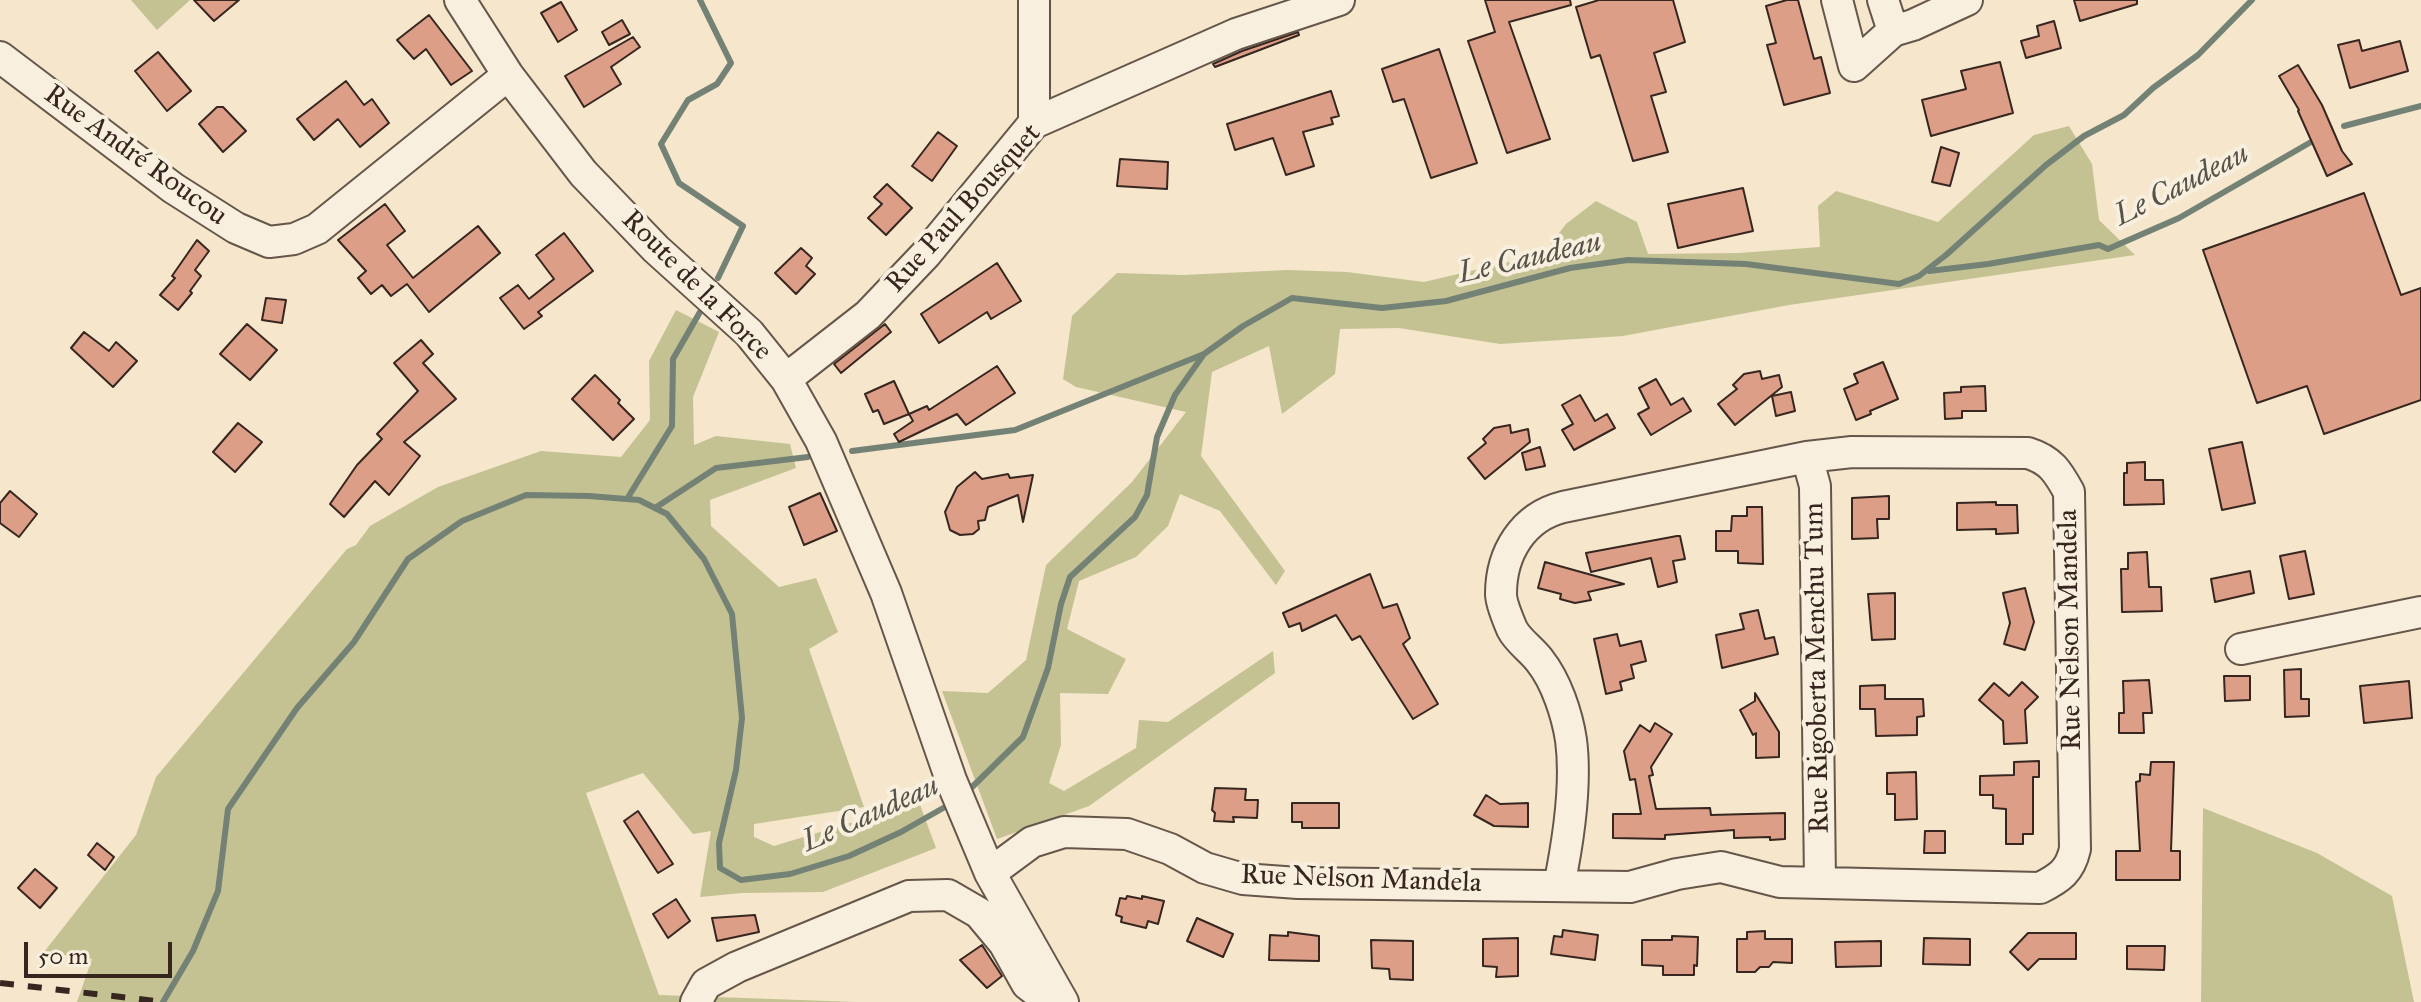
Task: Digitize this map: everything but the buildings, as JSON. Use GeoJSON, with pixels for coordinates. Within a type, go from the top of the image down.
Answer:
{"type":"FeatureCollection","features":[{"type":"Feature","properties":{"kind":"street","name":"Route de la Force"},"geometry":{"type":"LineString","coordinates":[[460,0],[508,75],[583,173],[656,249],[749,333],[786,379],[821,441],[886,593],[951,780],[990,873],[1060,998]]}},
{"type":"Feature","properties":{"kind":"street"},"geometry":{"type":"LineString","coordinates":[[1034,0],[1034,123]]}},
{"type":"Feature","properties":{"kind":"street","name":"Rue Paul Bousquet"},"geometry":{"type":"LineString","coordinates":[[786,379],[868,315],[926,254],[1034,123],[1236,34],[1339,0]]}},
{"type":"Feature","properties":{"kind":"street"},"geometry":{"type":"LineString","coordinates":[[1837,0],[1854,66],[1893,31],[1967,0]]}},
{"type":"Feature","properties":{"kind":"street"},"geometry":{"type":"LineString","coordinates":[[1883,0],[1893,31]]}},
{"type":"Feature","properties":{"kind":"street","name":"Rue André Roucou"},"geometry":{"type":"LineString","coordinates":[[0,57],[173,188],[236,228],[269,242],[294,239],[317,229],[508,75]]}},
{"type":"Feature","properties":{"kind":"street","name":"Rue Nelson Mandela"},"geometry":{"type":"LineString","coordinates":[[990,873],[1032,842],[1064,832],[1127,834],[1170,849],[1205,868],[1243,879],[1337,884],[1630,887],[1677,874],[1721,867],[1780,882],[2040,888],[2062,877],[2072,863],[2075,849],[2069,492],[2047,459],[2028,453],[1852,452],[1807,457],[1544,512],[1522,530],[1504,569],[1501,597],[1513,632],[1542,663],[1554,687],[1571,741],[1569,834],[1559,886]]}},
{"type":"Feature","properties":{"kind":"street","name":"Rue Rigoberta Menchu Tum"},"geometry":{"type":"LineString","coordinates":[[1807,457],[1815,486],[1820,881]]}},
{"type":"Feature","properties":{"kind":"street"},"geometry":{"type":"LineString","coordinates":[[2241,649],[2421,612]]}},
{"type":"Feature","properties":{"kind":"street"},"geometry":{"type":"LineString","coordinates":[[696,1002],[706,984],[737,967],[909,896],[948,895],[979,913],[1004,943],[1027,984],[1044,997],[1060,998]]}},
{"type":"Feature","properties":{"kind":"shaded area"},"geometry":{"type":"Polygon","coordinates":[[[131,0],[190,0],[157,30],[131,0]]]}},
{"type":"Feature","properties":{"kind":"shaded area"},"geometry":{"type":"Polygon","coordinates":[[[2069,126],[2092,164],[2099,220],[2135,255],[1789,305],[1623,336],[1500,344],[1399,328],[1340,329],[1335,374],[1282,414],[1269,346],[1212,372],[1201,456],[1285,571],[1276,585],[1220,511],[1180,494],[1168,526],[1136,557],[1079,581],[1067,629],[1126,659],[1108,694],[1060,693],[1061,745],[1049,783],[1064,791],[1136,748],[1139,720],[1168,722],[1273,651],[1275,673],[1089,806],[997,839],[942,691],[988,693],[1026,660],[1046,565],[1132,482],[1186,412],[1076,387],[1063,379],[1072,316],[1117,273],[1183,275],[1287,270],[1347,272],[1424,282],[1543,254],[1566,224],[1596,201],[1637,222],[1648,254],[1739,253],[1820,247],[1818,206],[1836,191],[1938,222],[2034,135],[2069,126]]]}},
{"type":"Feature","properties":{"kind":"shaded area"},"geometry":{"type":"Polygon","coordinates":[[[676,310],[719,332],[693,397],[694,445],[716,436],[790,444],[796,468],[710,500],[711,526],[779,587],[816,578],[838,632],[809,649],[864,807],[754,824],[754,837],[774,846],[919,802],[936,848],[823,892],[700,897],[711,831],[693,834],[643,773],[586,793],[659,995],[857,1002],[77,1002],[92,959],[44,952],[136,835],[156,777],[347,549],[356,545],[370,526],[438,487],[541,451],[621,457],[650,420],[649,361],[676,310]]]}},
{"type":"Feature","properties":{"kind":"shaded area"},"geometry":{"type":"Polygon","coordinates":[[[2203,808],[2317,853],[2392,896],[2414,1002],[2201,1002],[2203,808]]]}},
{"type":"Feature","properties":{"kind":"waterway"},"geometry":{"type":"LineString","coordinates":[[700,0],[731,63],[717,84],[688,100],[661,144],[679,183],[743,226],[718,278]]}},
{"type":"Feature","properties":{"kind":"waterway","name":"Le Caudeau"},"geometry":{"type":"LineString","coordinates":[[967,792],[1023,737],[1048,668],[1061,604],[1070,577],[1135,517],[1147,495],[1157,437],[1175,395],[1204,354],[1243,326],[1292,298],[1382,308],[1446,301],[1570,268],[1628,260],[1746,264],[1899,284],[1919,276],[1946,255],[2046,165],[2084,136],[2124,115],[2153,88],[2198,55],[2252,0]]}},
{"type":"Feature","properties":{"kind":"waterway","name":"Le Caudeau"},"geometry":{"type":"LineString","coordinates":[[2344,126],[2421,106]]}},
{"type":"Feature","properties":{"kind":"waterway","name":"Le Caudeau"},"geometry":{"type":"LineString","coordinates":[[1929,271],[2099,245],[2108,249],[2179,218],[2311,142]]}},
{"type":"Feature","properties":{"kind":"waterway"},"geometry":{"type":"LineString","coordinates":[[627,499],[672,426],[673,359],[700,312]]}},
{"type":"Feature","properties":{"kind":"waterway","name":"Le Caudeau"},"geometry":{"type":"LineString","coordinates":[[852,451],[1015,430],[1204,354]]}},
{"type":"Feature","properties":{"kind":"waterway","name":"Le Caudeau"},"geometry":{"type":"LineString","coordinates":[[655,508],[716,468],[808,457]]}},
{"type":"Feature","properties":{"kind":"waterway","name":"Le Caudeau"},"geometry":{"type":"LineString","coordinates":[[163,1002],[193,951],[218,891],[228,809],[297,708],[354,642],[408,559],[462,521],[526,495],[639,500],[667,514],[704,559],[732,614],[742,718],[736,770],[719,843],[720,868],[741,880],[790,874],[849,856],[901,832],[952,803]]}},
{"type":"Feature","properties":{"kind":"railway"},"geometry":{"type":"LineString","coordinates":[[0,983],[165,1002]]}}]}
